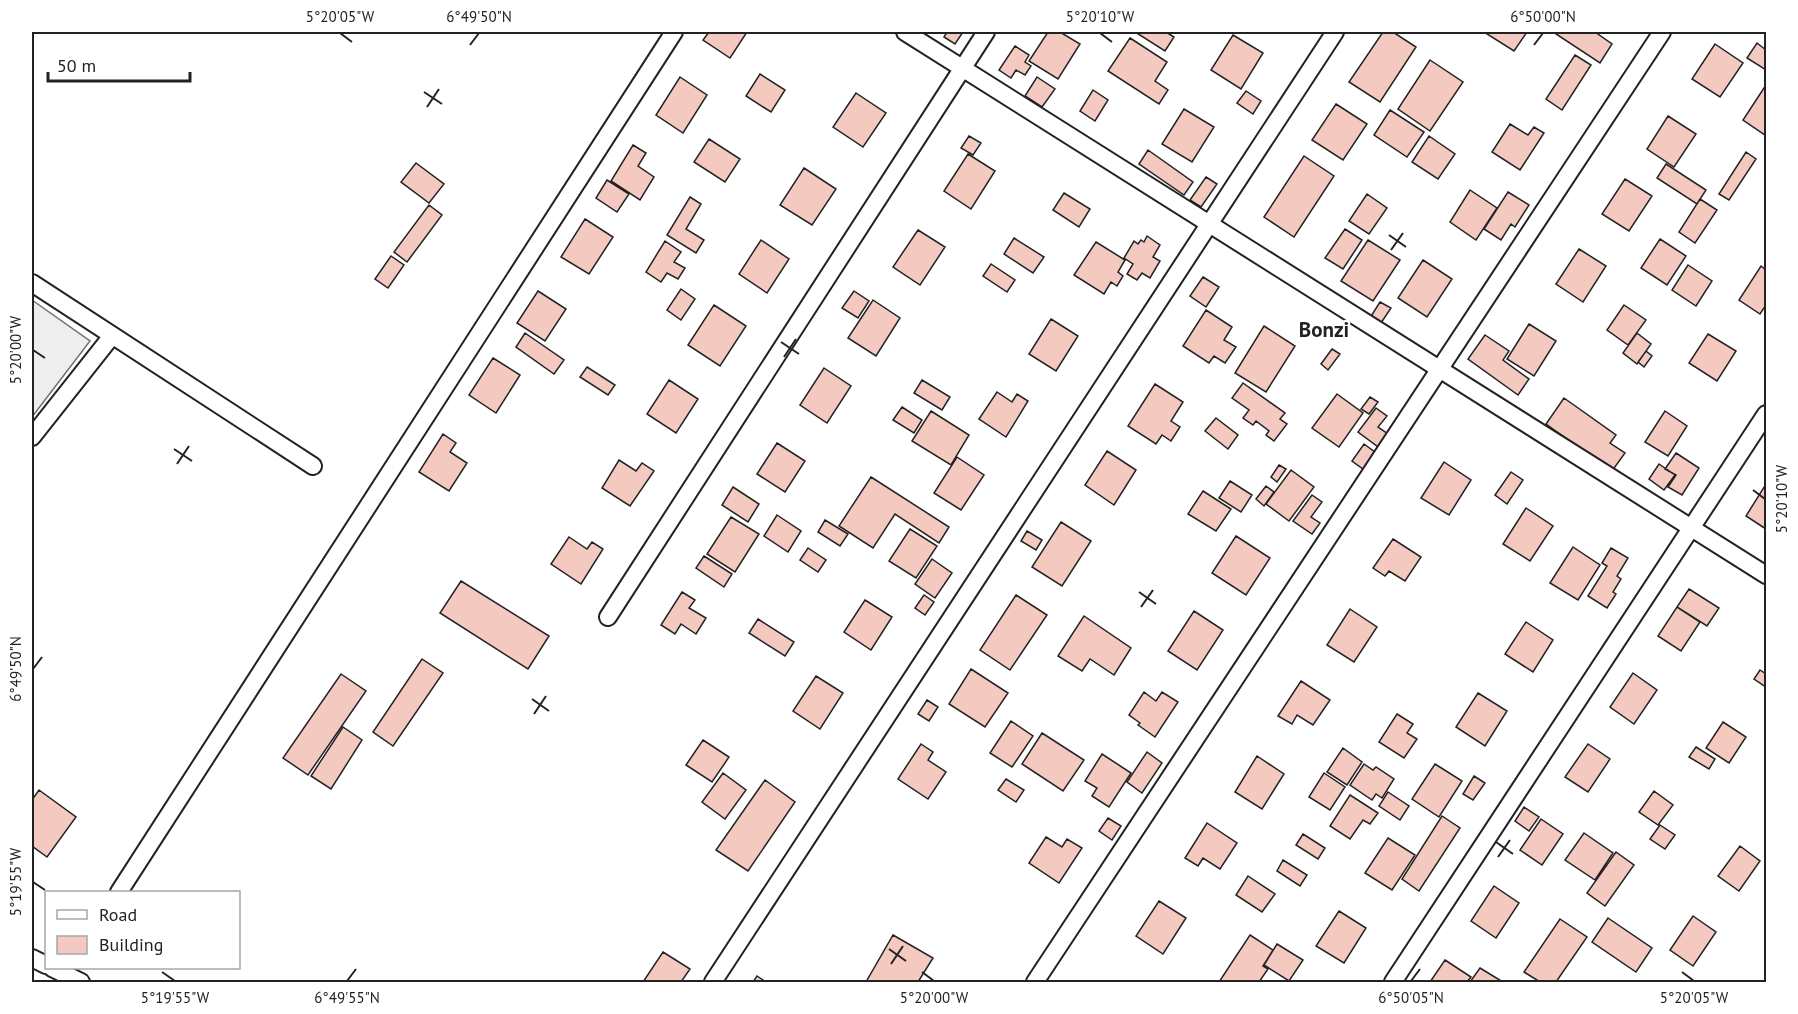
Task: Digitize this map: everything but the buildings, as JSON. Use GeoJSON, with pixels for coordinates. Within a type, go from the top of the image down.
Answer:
{"type":"FeatureCollection","features":[{"type":"Feature","properties":{"kind":"street"},"geometry":{"type":"LineString","coordinates":[[120,891],[674,32]]}},
{"type":"Feature","properties":{"kind":"street"},"geometry":{"type":"LineString","coordinates":[[905,32],[1767,575]]}},
{"type":"Feature","properties":{"kind":"street"},"geometry":{"type":"LineString","coordinates":[[608,617],[986,32]]}},
{"type":"Feature","properties":{"kind":"street"},"geometry":{"type":"LineString","coordinates":[[713,982],[1335,32]]}},
{"type":"Feature","properties":{"kind":"street"},"geometry":{"type":"LineString","coordinates":[[1035,982],[1662,32]]}},
{"type":"Feature","properties":{"kind":"street"},"geometry":{"type":"LineString","coordinates":[[32,283],[111,337],[313,466]]}},
{"type":"Feature","properties":{"kind":"street"},"geometry":{"type":"LineString","coordinates":[[32,438],[111,337]]}},
{"type":"Feature","properties":{"kind":"street"},"geometry":{"type":"LineString","coordinates":[[1393,982],[1767,414]]}},
{"type":"Feature","properties":{"kind":"street"},"geometry":{"type":"LineString","coordinates":[[63,970],[81,982]]}},
{"type":"Feature","properties":{"kind":"shaded area"},"geometry":{"type":"Polygon","coordinates":[[[32,300],[90,341],[32,417],[32,300]]]}},
{"type":"Feature","properties":{"kind":"district","name":"Bonzi"},"geometry":{"type":"Point","coordinates":[1324,329]}}]}
